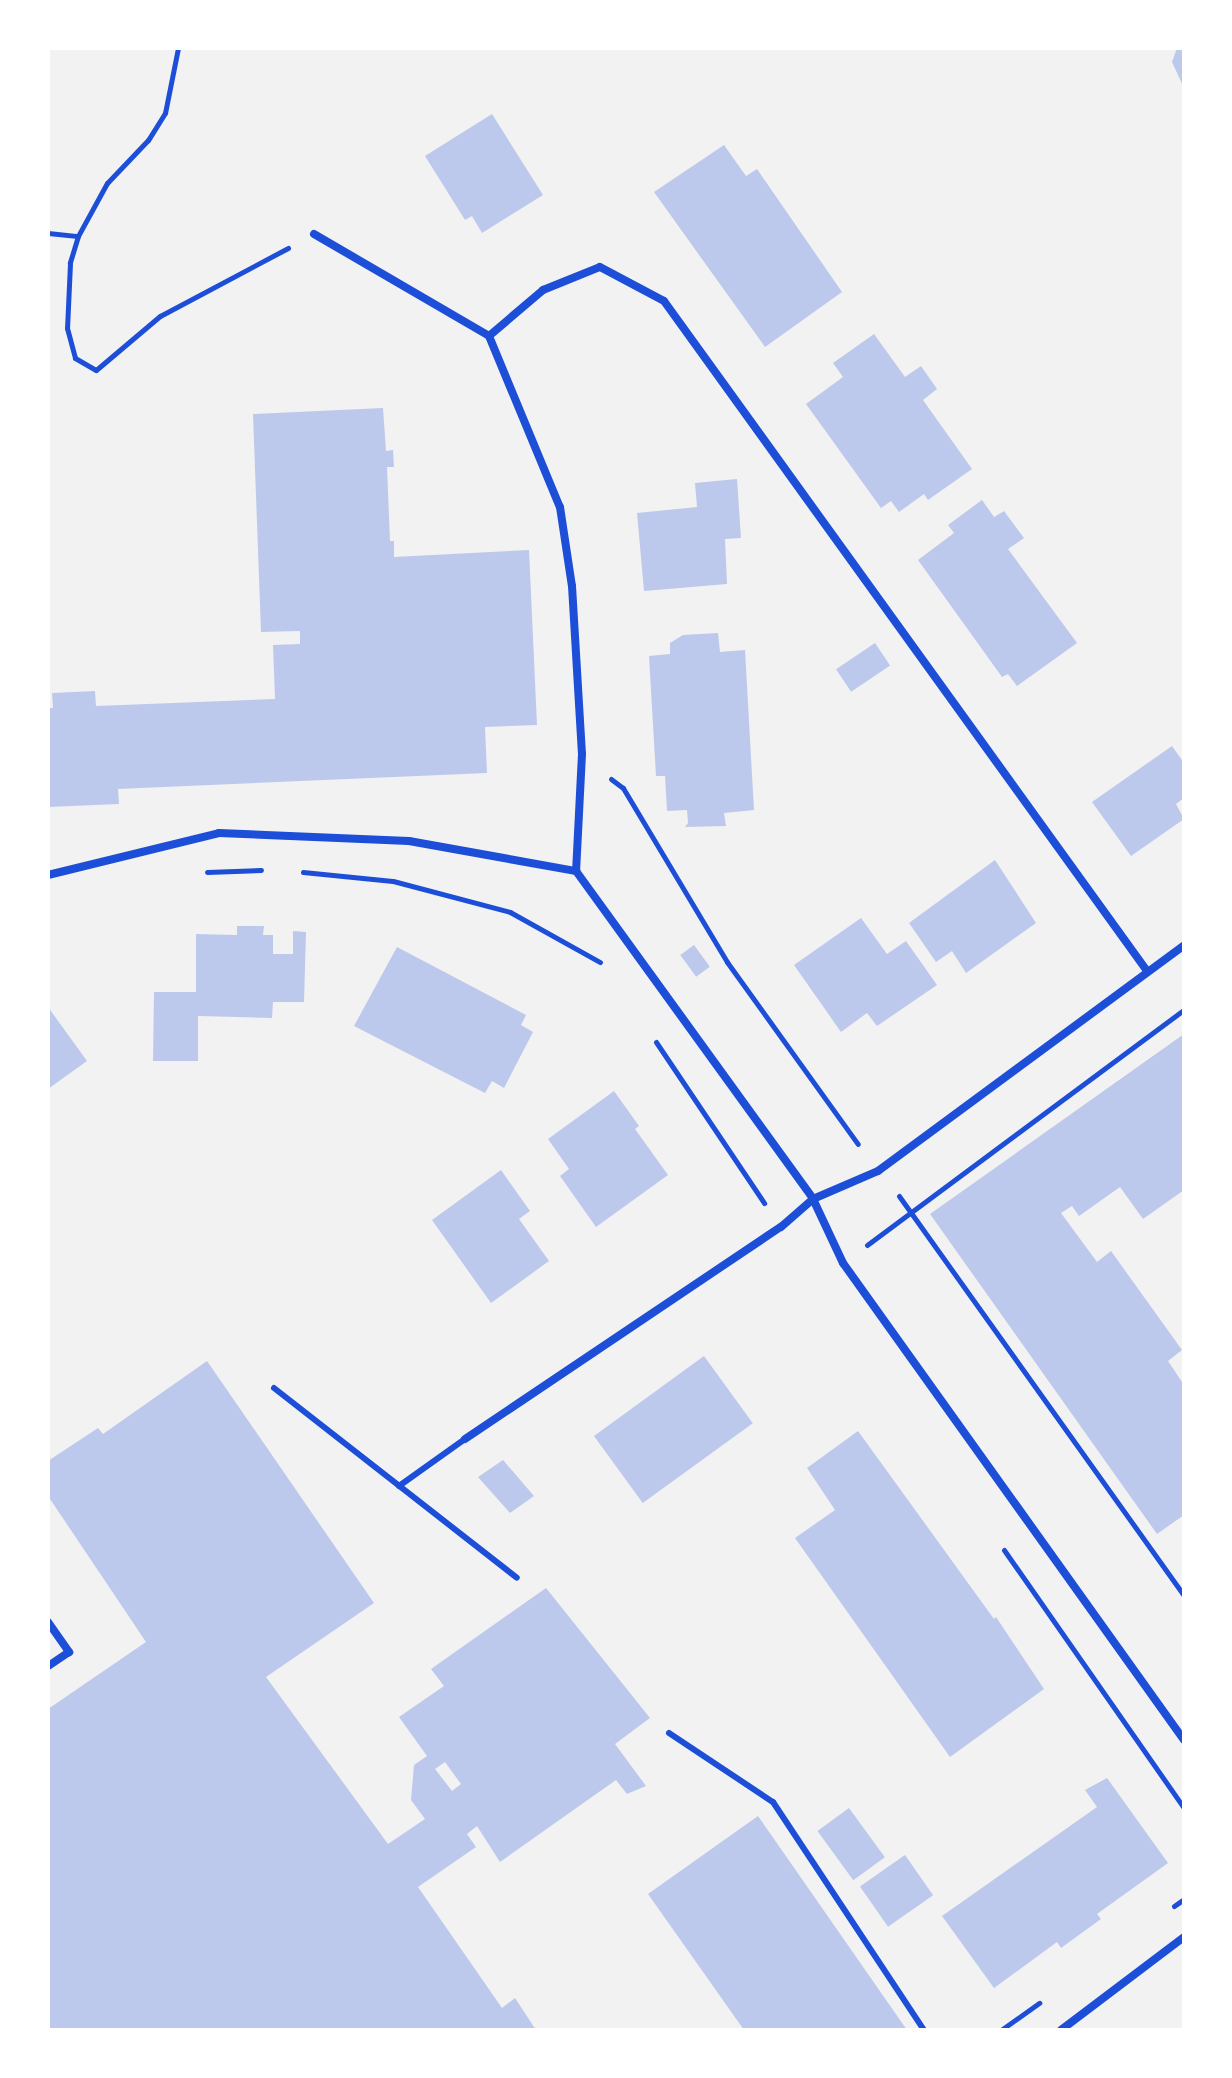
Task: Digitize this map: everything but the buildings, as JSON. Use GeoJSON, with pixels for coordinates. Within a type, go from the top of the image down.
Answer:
{"type":"FeatureCollection","features":[{"type":"Feature","properties":{"kind":"street"},"geometry":{"type":"LineString","coordinates":[[314,234],[489,336],[560,507],[572,586],[582,754],[576,871],[813,1199],[843,1263],[1184,1740]]}},
{"type":"Feature","properties":{"kind":"street"},"geometry":{"type":"LineString","coordinates":[[489,336],[543,290],[600,267],[664,301],[1147,971]]}},
{"type":"Feature","properties":{"kind":"street"},"geometry":{"type":"LineString","coordinates":[[48,875],[219,833],[409,841],[576,871]]}},
{"type":"Feature","properties":{"kind":"street"},"geometry":{"type":"LineString","coordinates":[[465,1439],[781,1227],[813,1199],[878,1171],[1184,945]]}},
{"type":"Feature","properties":{"kind":"street"},"geometry":{"type":"LineString","coordinates":[[48,1622],[69,1652],[48,1666]]}},
{"type":"Feature","properties":{"kind":"street"},"geometry":{"type":"LineString","coordinates":[[1061,2030],[1184,1937]]}},
{"type":"Feature","properties":{"kind":"lane"},"geometry":{"type":"LineString","coordinates":[[274,1388],[517,1578]]}},
{"type":"Feature","properties":{"kind":"lane"},"geometry":{"type":"LineString","coordinates":[[399,1486],[465,1439]]}},
{"type":"Feature","properties":{"kind":"lane"},"geometry":{"type":"LineString","coordinates":[[669,1733],[773,1802],[924,2030]]}},
{"type":"Feature","properties":{"kind":"path"},"geometry":{"type":"LineString","coordinates":[[178,48],[165,113],[148,140],[107,183],[78,236],[70,263],[67,328],[75,358],[96,370],[160,316],[314,234]]}},
{"type":"Feature","properties":{"kind":"path"},"geometry":{"type":"LineString","coordinates":[[48,233],[78,236]]}},
{"type":"Feature","properties":{"kind":"path"},"geometry":{"type":"LineString","coordinates":[[194,872],[266,870]]}},
{"type":"Feature","properties":{"kind":"path"},"geometry":{"type":"LineString","coordinates":[[294,871],[393,881],[510,912],[602,963]]}},
{"type":"Feature","properties":{"kind":"path"},"geometry":{"type":"LineString","coordinates":[[843,1263],[1184,1010]]}},
{"type":"Feature","properties":{"kind":"path"},"geometry":{"type":"LineString","coordinates":[[647,1029],[781,1227]]}}]}
